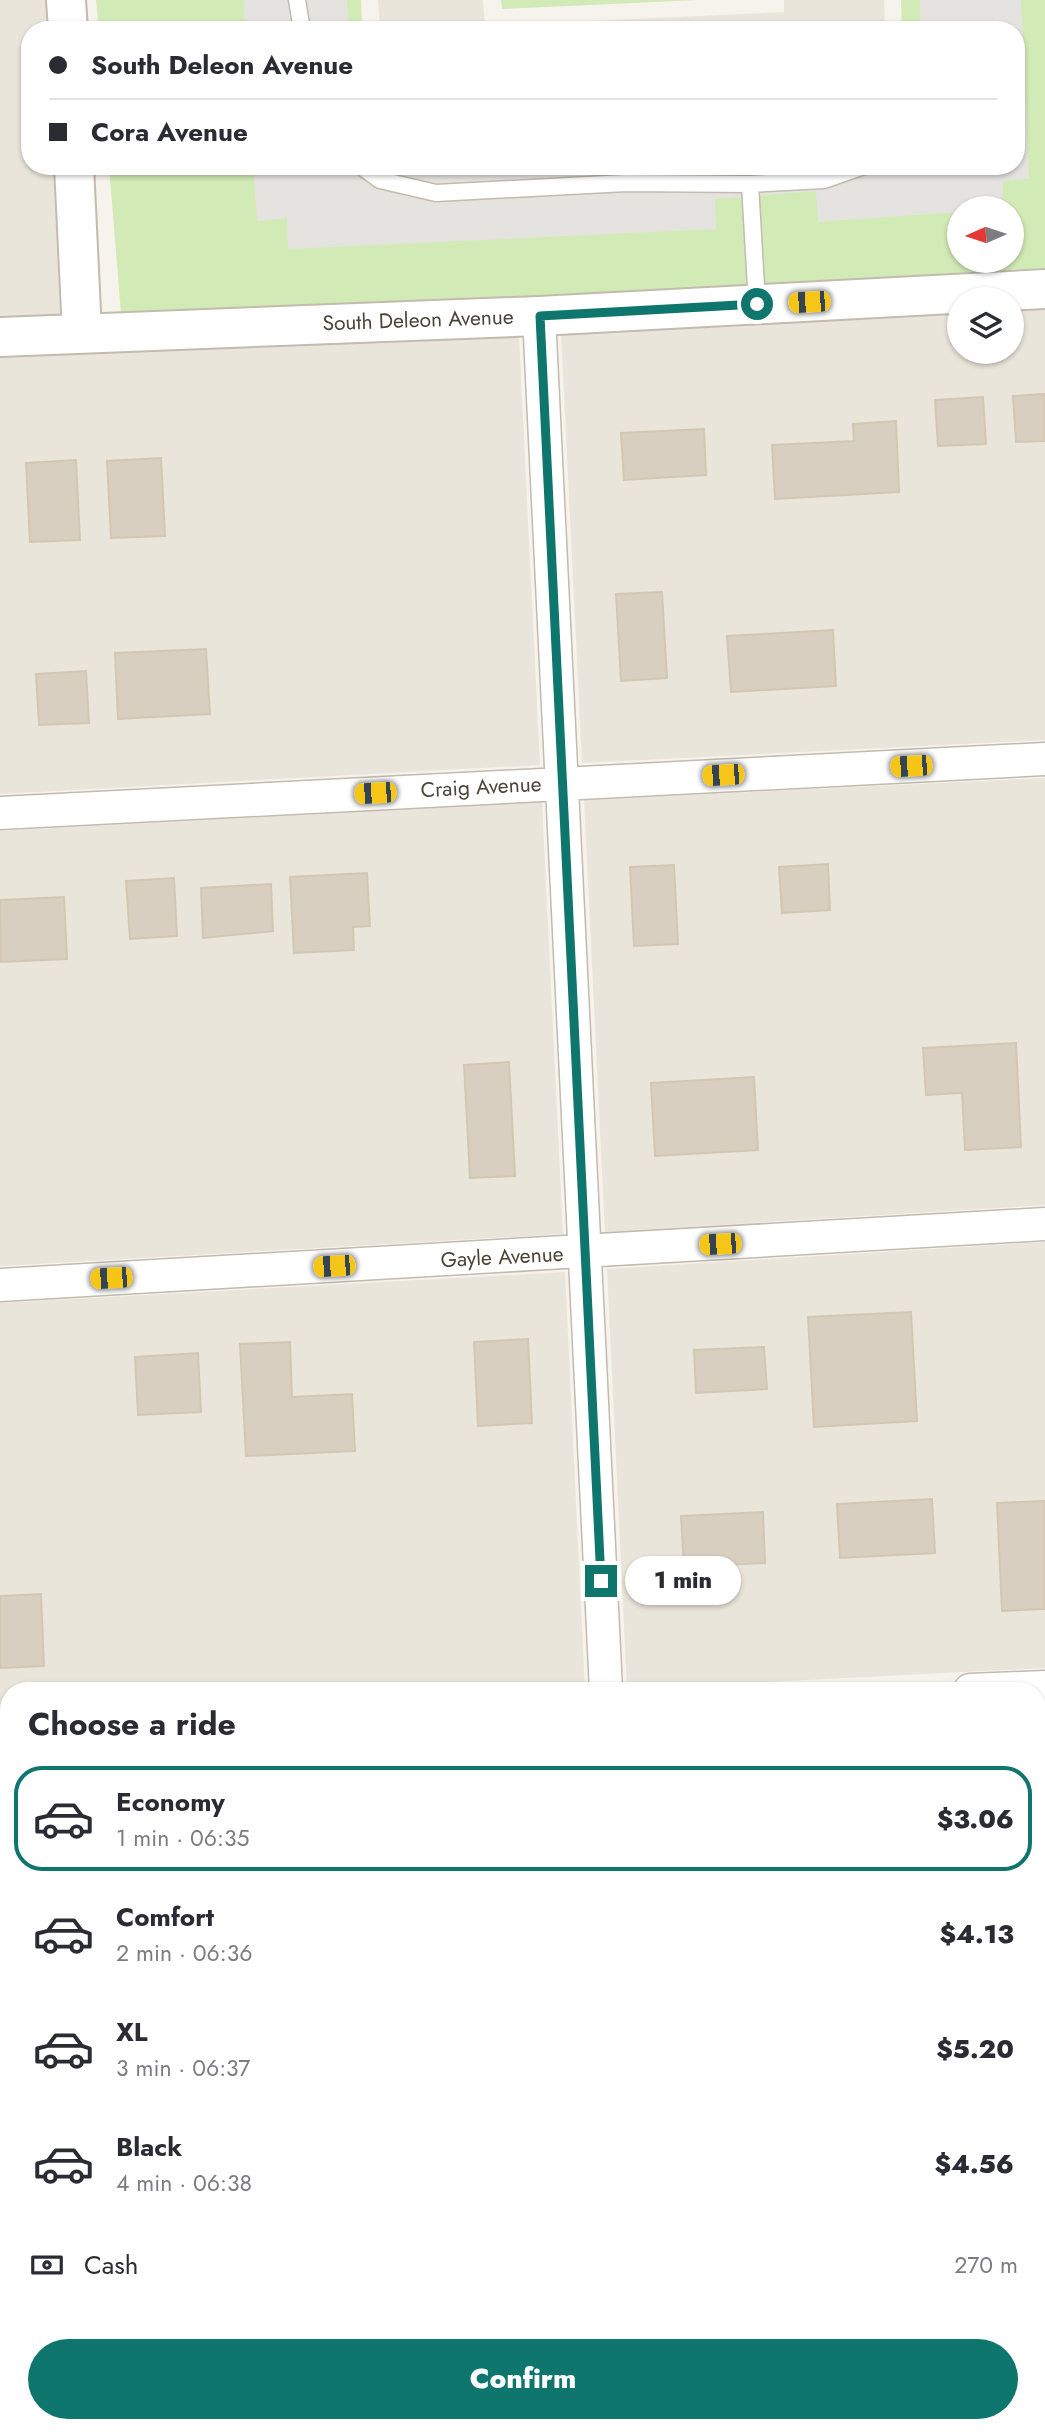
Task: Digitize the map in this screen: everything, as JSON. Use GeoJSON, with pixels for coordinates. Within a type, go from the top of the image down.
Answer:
{"type":"FeatureCollection","features":[{"type":"Feature","properties":{"kind":"street"},"geometry":{"type":"LineString","coordinates":[[66,0],[67,21]]}},
{"type":"Feature","properties":{"kind":"street"},"geometry":{"type":"LineString","coordinates":[[74,175],[82,333]]}},
{"type":"Feature","properties":{"kind":"street","name":"South Deleon Avenue"},"geometry":{"type":"LineString","coordinates":[[0,337],[540,316],[1045,289]]}},
{"type":"Feature","properties":{"kind":"street"},"geometry":{"type":"LineString","coordinates":[[540,316],[606,1682]]}},
{"type":"Feature","properties":{"kind":"street","name":"Craig Avenue"},"geometry":{"type":"LineString","coordinates":[[0,813],[1045,759]]}},
{"type":"Feature","properties":{"kind":"street","name":"Gayle Avenue"},"geometry":{"type":"LineString","coordinates":[[0,1284],[1045,1224]]}},
{"type":"Feature","properties":{"kind":"lane"},"geometry":{"type":"LineString","coordinates":[[298,0],[301,21]]}},
{"type":"Feature","properties":{"kind":"lane"},"geometry":{"type":"LineString","coordinates":[[374,175],[380,180],[436,193],[626,183],[750,184],[824,180],[838,175]]}},
{"type":"Feature","properties":{"kind":"lane"},"geometry":{"type":"LineString","coordinates":[[750,184],[757,304]]}},
{"type":"Feature","properties":{"kind":"shaded area"},"geometry":{"type":"Polygon","coordinates":[[[0,0],[46,0],[47,21],[21,21],[21,175],[53,175],[60,315],[0,318],[0,0]]]}},
{"type":"Feature","properties":{"kind":"shaded area"},"geometry":{"type":"Polygon","coordinates":[[[244,0],[347,0],[348,21],[245,21],[244,0]]]}},
{"type":"Feature","properties":{"kind":"shaded area"},"geometry":{"type":"Polygon","coordinates":[[[378,0],[483,0],[485,21],[379,21],[378,0]]]}},
{"type":"Feature","properties":{"kind":"shaded area"},"geometry":{"type":"Polygon","coordinates":[[[784,0],[884,0],[885,21],[592,21],[784,12],[784,0]]]}},
{"type":"Feature","properties":{"kind":"shaded area"},"geometry":{"type":"Polygon","coordinates":[[[920,0],[1021,0],[1022,21],[920,21],[920,0]]]}},
{"type":"Feature","properties":{"kind":"shaded area"},"geometry":{"type":"Polygon","coordinates":[[[1025,90],[1029,179],[1003,181],[1002,196],[947,196],[947,213],[818,222],[816,191],[715,199],[716,229],[288,249],[287,218],[257,221],[254,175],[1025,175],[1025,90]]]}},
{"type":"Feature","properties":{"kind":"shaded area"},"geometry":{"type":"Polygon","coordinates":[[[1045,307],[1045,740],[582,763],[561,333],[947,313],[947,364],[1024,364],[1024,308],[1045,307]]]}},
{"type":"Feature","properties":{"kind":"shaded area"},"geometry":{"type":"Polygon","coordinates":[[[519,336],[540,765],[0,794],[0,355],[519,336]]]}},
{"type":"Feature","properties":{"kind":"shaded area"},"geometry":{"type":"Polygon","coordinates":[[[1045,778],[1045,1205],[605,1232],[584,800],[1045,778]]]}},
{"type":"Feature","properties":{"kind":"shaded area"},"geometry":{"type":"Polygon","coordinates":[[[542,802],[563,1234],[0,1266],[0,831],[542,802]]]}},
{"type":"Feature","properties":{"kind":"shaded area"},"geometry":{"type":"Polygon","coordinates":[[[1045,1242],[1045,1668],[766,1682],[627,1682],[607,1269],[1045,1242]]]}},
{"type":"Feature","properties":{"kind":"shaded area"},"geometry":{"type":"Polygon","coordinates":[[[565,1272],[585,1682],[0,1682],[0,1303],[565,1272]]]}},
{"type":"Feature","properties":{"kind":"green space"},"geometry":{"type":"Polygon","coordinates":[[[96,0],[361,0],[362,21],[98,21],[96,0]]]}},
{"type":"Feature","properties":{"kind":"green space"},"geometry":{"type":"Polygon","coordinates":[[[501,0],[698,0],[502,9],[501,0]]]}},
{"type":"Feature","properties":{"kind":"green space"},"geometry":{"type":"Polygon","coordinates":[[[901,0],[1045,0],[1045,268],[1024,269],[1024,196],[947,196],[947,273],[958,273],[539,297],[121,313],[110,175],[1025,175],[1025,21],[902,21],[901,0]]]}},
{"type":"Feature","properties":{"kind":"building"},"geometry":{"type":"Polygon","coordinates":[[[1045,394],[1045,441],[1016,442],[1013,396],[1045,394]]]}},
{"type":"Feature","properties":{"kind":"building"},"geometry":{"type":"Polygon","coordinates":[[[983,397],[986,444],[938,446],[935,400],[983,397]]]}},
{"type":"Feature","properties":{"kind":"building"},"geometry":{"type":"Polygon","coordinates":[[[896,421],[899,492],[775,499],[772,445],[854,441],[853,424],[896,421]]]}},
{"type":"Feature","properties":{"kind":"building"},"geometry":{"type":"Polygon","coordinates":[[[704,429],[706,475],[624,480],[621,433],[704,429]]]}},
{"type":"Feature","properties":{"kind":"building"},"geometry":{"type":"Polygon","coordinates":[[[161,458],[165,536],[111,538],[107,461],[161,458]]]}},
{"type":"Feature","properties":{"kind":"building"},"geometry":{"type":"Polygon","coordinates":[[[76,460],[80,540],[30,542],[26,463],[76,460]]]}},
{"type":"Feature","properties":{"kind":"building"},"geometry":{"type":"Polygon","coordinates":[[[662,592],[667,678],[621,681],[616,594],[662,592]]]}},
{"type":"Feature","properties":{"kind":"building"},"geometry":{"type":"Polygon","coordinates":[[[833,630],[836,686],[731,692],[727,636],[833,630]]]}},
{"type":"Feature","properties":{"kind":"building"},"geometry":{"type":"Polygon","coordinates":[[[206,649],[210,714],[118,719],[115,653],[206,649]]]}},
{"type":"Feature","properties":{"kind":"building"},"geometry":{"type":"Polygon","coordinates":[[[86,671],[89,723],[39,725],[36,674],[86,671]]]}},
{"type":"Feature","properties":{"kind":"building"},"geometry":{"type":"Polygon","coordinates":[[[828,864],[830,910],[782,913],[779,867],[828,864]]]}},
{"type":"Feature","properties":{"kind":"building"},"geometry":{"type":"Polygon","coordinates":[[[674,865],[678,944],[634,946],[630,867],[674,865]]]}},
{"type":"Feature","properties":{"kind":"building"},"geometry":{"type":"Polygon","coordinates":[[[367,873],[370,926],[353,927],[354,950],[294,953],[290,877],[367,873]]]}},
{"type":"Feature","properties":{"kind":"building"},"geometry":{"type":"Polygon","coordinates":[[[174,878],[177,936],[130,939],[126,881],[174,878]]]}},
{"type":"Feature","properties":{"kind":"building"},"geometry":{"type":"Polygon","coordinates":[[[271,884],[273,931],[203,938],[201,888],[271,884]]]}},
{"type":"Feature","properties":{"kind":"building"},"geometry":{"type":"Polygon","coordinates":[[[64,897],[67,959],[1,962],[0,900],[64,897]]]}},
{"type":"Feature","properties":{"kind":"building"},"geometry":{"type":"Polygon","coordinates":[[[1016,1043],[1021,1147],[965,1150],[962,1093],[926,1095],[923,1048],[1016,1043]]]}},
{"type":"Feature","properties":{"kind":"building"},"geometry":{"type":"Polygon","coordinates":[[[509,1062],[515,1176],[470,1178],[464,1065],[509,1062]]]}},
{"type":"Feature","properties":{"kind":"building"},"geometry":{"type":"Polygon","coordinates":[[[754,1077],[758,1150],[655,1156],[651,1083],[754,1077]]]}},
{"type":"Feature","properties":{"kind":"building"},"geometry":{"type":"Polygon","coordinates":[[[911,1312],[917,1421],[814,1427],[808,1317],[911,1312]]]}},
{"type":"Feature","properties":{"kind":"building"},"geometry":{"type":"Polygon","coordinates":[[[528,1339],[532,1423],[478,1426],[474,1342],[528,1339]]]}},
{"type":"Feature","properties":{"kind":"building"},"geometry":{"type":"Polygon","coordinates":[[[290,1342],[292,1397],[352,1394],[355,1451],[246,1456],[240,1344],[290,1342]]]}},
{"type":"Feature","properties":{"kind":"building"},"geometry":{"type":"Polygon","coordinates":[[[764,1347],[767,1389],[696,1393],[694,1350],[764,1347]]]}},
{"type":"Feature","properties":{"kind":"building"},"geometry":{"type":"Polygon","coordinates":[[[198,1353],[201,1412],[138,1415],[135,1357],[198,1353]]]}},
{"type":"Feature","properties":{"kind":"building"},"geometry":{"type":"Polygon","coordinates":[[[932,1499],[935,1553],[840,1558],[837,1504],[932,1499]]]}},
{"type":"Feature","properties":{"kind":"building"},"geometry":{"type":"Polygon","coordinates":[[[1045,1501],[1045,1609],[1002,1611],[997,1503],[1045,1501]]]}},
{"type":"Feature","properties":{"kind":"building"},"geometry":{"type":"Polygon","coordinates":[[[763,1512],[765,1563],[684,1567],[681,1516],[763,1512]]]}},
{"type":"Feature","properties":{"kind":"building"},"geometry":{"type":"Polygon","coordinates":[[[41,1594],[44,1666],[0,1668],[0,1596],[41,1594]]]}},
{"type":"Feature","properties":{"kind":"route"},"geometry":{"type":"LineString","coordinates":[[601,1581],[540,316],[757,304]]}}]}
